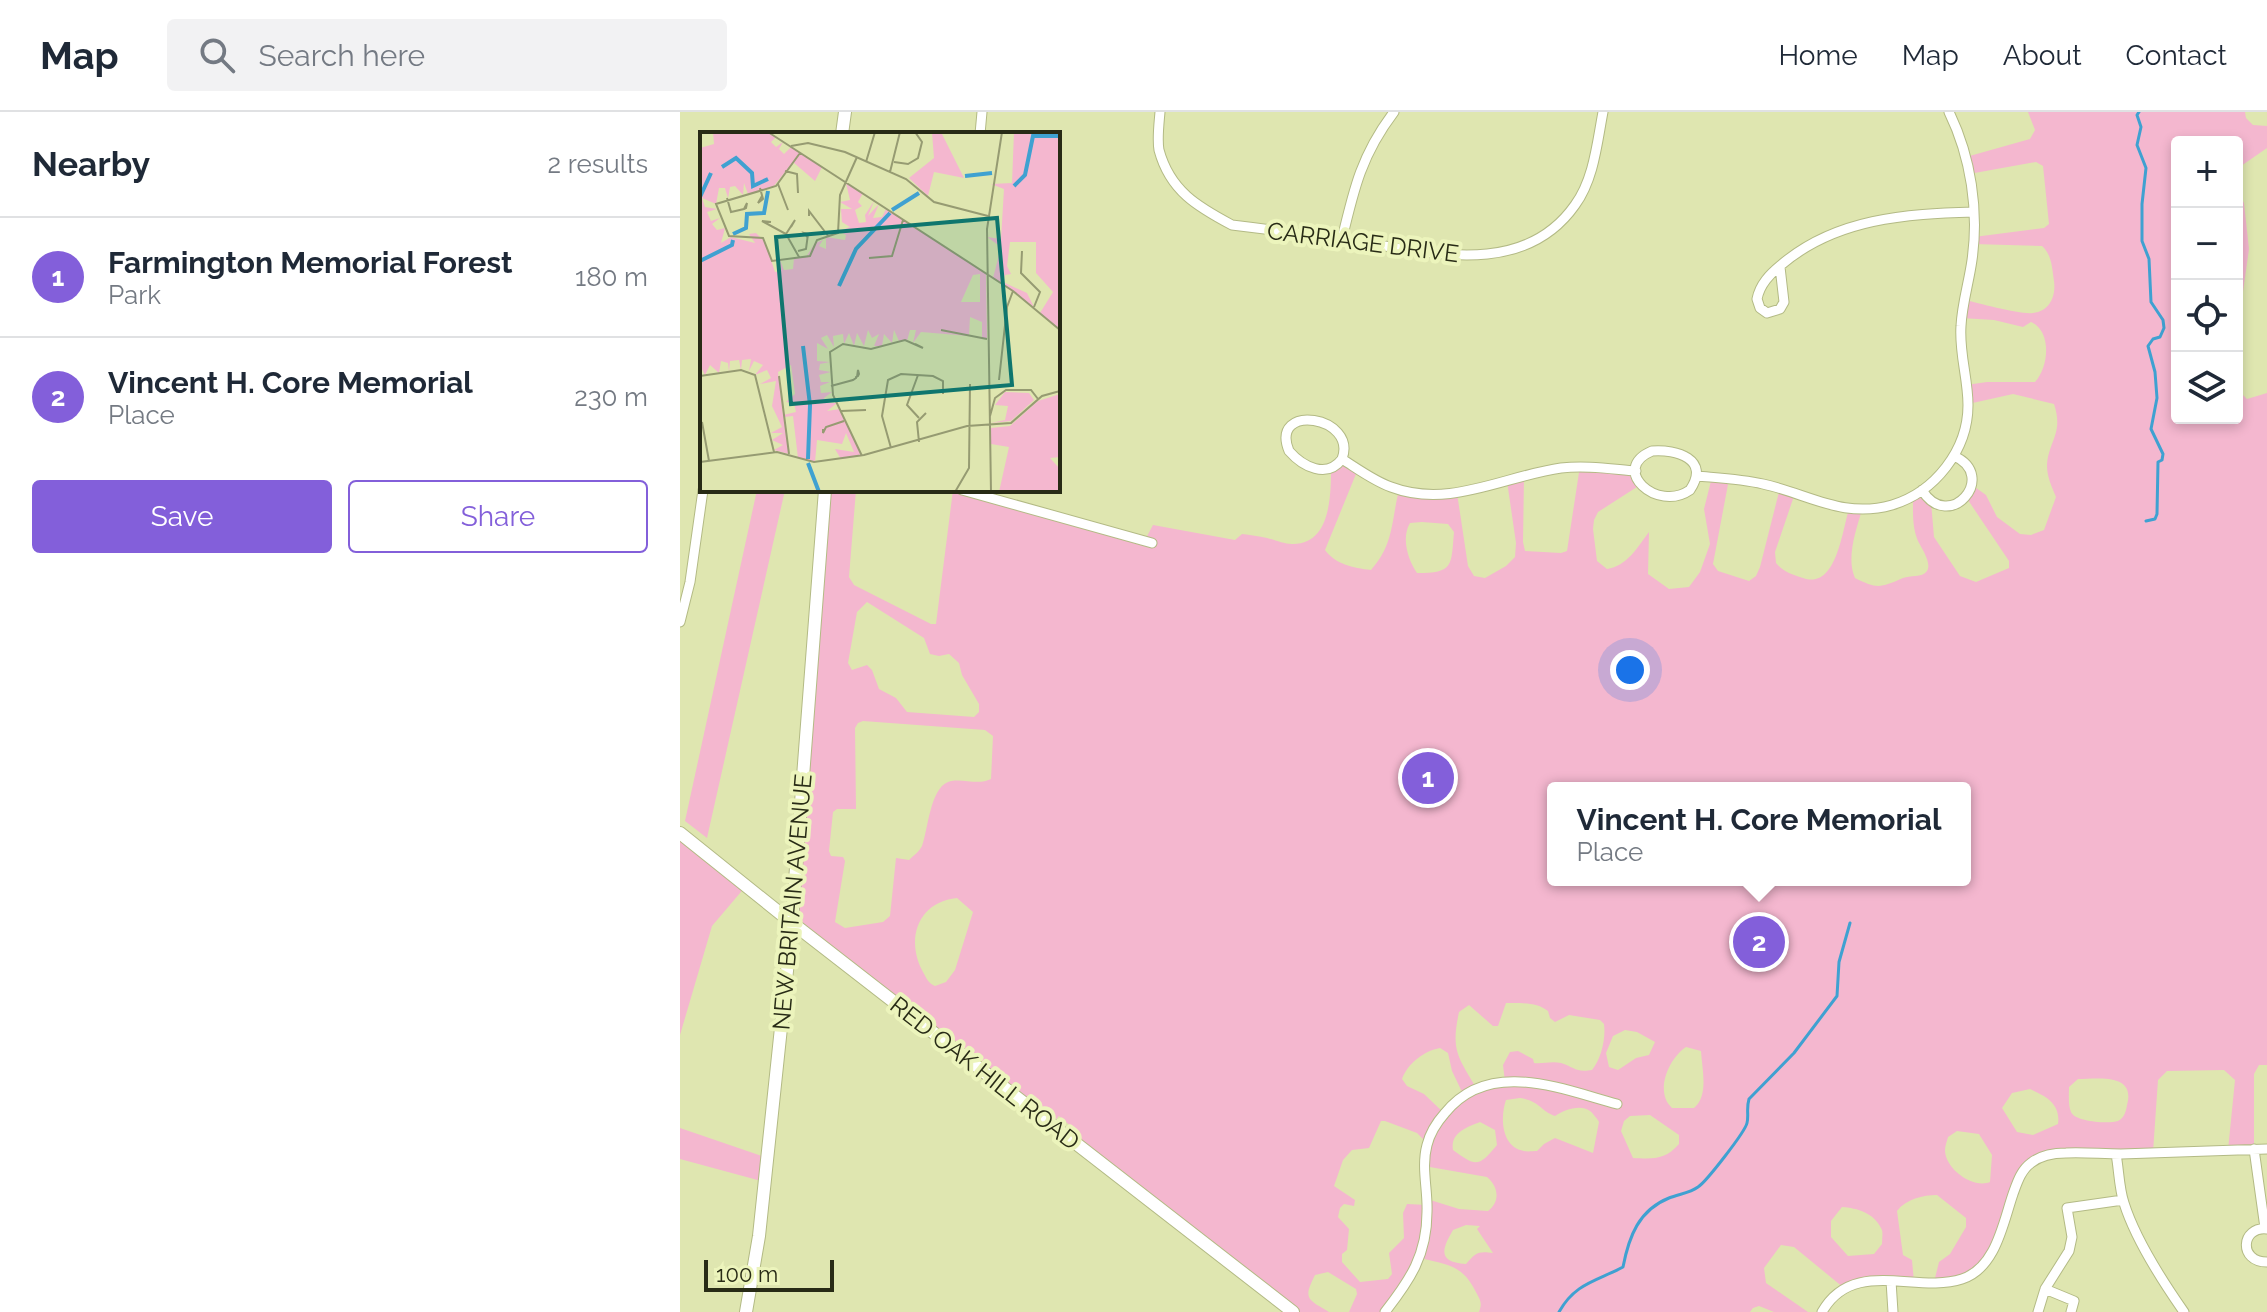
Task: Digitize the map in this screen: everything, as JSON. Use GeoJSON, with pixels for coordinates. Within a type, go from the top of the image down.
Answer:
{"type":"FeatureCollection","features":[{"type":"Feature","properties":{"kind":"street"},"geometry":{"type":"LineString","coordinates":[[842,132],[845,112]]}},
{"type":"Feature","properties":{"kind":"street"},"geometry":{"type":"LineString","coordinates":[[980,132],[982,112]]}},
{"type":"Feature","properties":{"kind":"street","name":"CARRIAGE DRIVE"},"geometry":{"type":"LineString","coordinates":[[1160,112],[1159,148],[1171,179],[1198,207],[1232,225],[1465,256],[1509,251],[1548,232],[1563,220],[1581,195],[1592,167],[1603,112]]}},
{"type":"Feature","properties":{"kind":"street"},"geometry":{"type":"LineString","coordinates":[[1342,239],[1358,175],[1379,132],[1394,112]]}},
{"type":"Feature","properties":{"kind":"street"},"geometry":{"type":"LineString","coordinates":[[1697,476],[1763,484],[1822,504],[1849,509],[1885,507],[1922,490],[1954,456],[1964,431],[1968,404],[1960,329],[1972,258],[1974,212],[1965,152],[1949,112]]}},
{"type":"Feature","properties":{"kind":"street"},"geometry":{"type":"LineString","coordinates":[[1780,267],[1784,302],[1776,312],[1767,313],[1757,304],[1757,295],[1768,277],[1794,254],[1813,243],[1859,225],[1905,215],[1974,212]]}},
{"type":"Feature","properties":{"kind":"street"},"geometry":{"type":"LineString","coordinates":[[1305,419],[1325,425],[1343,440],[1345,453],[1342,459],[1331,469],[1316,470],[1289,451],[1289,430],[1293,424],[1305,419]]}},
{"type":"Feature","properties":{"kind":"street"},"geometry":{"type":"LineString","coordinates":[[1667,451],[1689,458],[1697,476],[1690,490],[1669,496],[1645,490],[1636,471],[1646,454],[1667,451]]}},
{"type":"Feature","properties":{"kind":"street"},"geometry":{"type":"LineString","coordinates":[[1922,490],[1931,502],[1939,506],[1956,505],[1964,500],[1969,493],[1972,476],[1964,462],[1954,456]]}},
{"type":"Feature","properties":{"kind":"street"},"geometry":{"type":"LineString","coordinates":[[1342,459],[1389,487],[1413,494],[1464,492],[1580,466],[1636,471]]}},
{"type":"Feature","properties":{"kind":"street"},"geometry":{"type":"LineString","coordinates":[[680,622],[690,582],[703,492]]}},
{"type":"Feature","properties":{"kind":"street","name":"NEW BRITAIN AVENUE"},"geometry":{"type":"LineString","coordinates":[[746,1312],[759,1236],[791,922],[825,492]]}},
{"type":"Feature","properties":{"kind":"street"},"geometry":{"type":"LineString","coordinates":[[969,492],[1152,543]]}},
{"type":"Feature","properties":{"kind":"street","name":"RED OAK HILL ROAD"},"geometry":{"type":"LineString","coordinates":[[680,833],[1293,1312]]}},
{"type":"Feature","properties":{"kind":"street"},"geometry":{"type":"LineString","coordinates":[[1385,1312],[1418,1265],[1425,1239],[1427,1213],[1424,1166],[1427,1143],[1436,1124],[1452,1104],[1469,1092],[1493,1083],[1516,1080],[1617,1104]]}},
{"type":"Feature","properties":{"kind":"street"},"geometry":{"type":"LineString","coordinates":[[2254,1149],[2266,1229],[2252,1231],[2248,1237],[2247,1253],[2256,1262],[2267,1262]]}},
{"type":"Feature","properties":{"kind":"street"},"geometry":{"type":"LineString","coordinates":[[1822,1312],[1844,1288],[1867,1281],[1942,1282],[1963,1279],[1981,1269],[1994,1250],[2019,1179],[2027,1165],[2042,1156],[2267,1149]]}},
{"type":"Feature","properties":{"kind":"street"},"geometry":{"type":"LineString","coordinates":[[2116,1154],[2123,1200],[2140,1237],[2184,1312]]}},
{"type":"Feature","properties":{"kind":"street"},"geometry":{"type":"LineString","coordinates":[[2038,1312],[2045,1289],[2069,1251],[2072,1237],[2067,1208],[2123,1200]]}},
{"type":"Feature","properties":{"kind":"street"},"geometry":{"type":"LineString","coordinates":[[1891,1281],[1893,1312]]}},
{"type":"Feature","properties":{"kind":"street"},"geometry":{"type":"LineString","coordinates":[[2045,1289],[2074,1301],[2071,1312]]}},
{"type":"Feature","properties":{"kind":"shaded area"},"geometry":{"type":"Polygon","coordinates":[[[2028,112],[2245,112],[2253,125],[2267,126],[2267,148],[2243,165],[2243,136],[2171,136],[2171,424],[2243,424],[2243,395],[2247,399],[2267,393],[2267,1065],[2259,1065],[2254,1074],[2254,1149],[2228,1150],[2235,1080],[2224,1070],[2167,1071],[2158,1080],[2153,1152],[2065,1153],[2028,1165],[1981,1269],[1934,1282],[1939,1262],[1950,1254],[1966,1227],[1966,1218],[1937,1195],[1915,1198],[1897,1211],[1903,1255],[1912,1260],[1914,1282],[1844,1288],[1794,1247],[1781,1245],[1764,1268],[1766,1283],[1808,1312],[1774,1312],[1759,1306],[1750,1312],[1479,1312],[1479,1299],[1466,1277],[1447,1265],[1420,1258],[1385,1312],[1349,1312],[1357,1294],[1356,1289],[1328,1272],[1315,1275],[1308,1294],[1312,1301],[1329,1312],[1293,1312],[1068,1138],[1074,1129],[1059,1116],[1051,1125],[791,922],[825,492],[856,492],[849,577],[854,585],[931,624],[936,624],[953,492],[969,492],[1145,540],[1153,525],[1235,540],[1242,534],[1292,544],[1305,542],[1321,528],[1329,505],[1331,469],[1342,459],[1358,469],[1325,550],[1339,562],[1364,569],[1371,570],[1384,551],[1399,490],[1457,493],[1468,566],[1474,576],[1485,578],[1506,566],[1515,557],[1516,543],[1507,481],[1524,477],[1525,551],[1567,551],[1580,466],[1636,471],[1640,485],[1598,512],[1594,520],[1597,561],[1607,569],[1620,564],[1649,532],[1648,574],[1669,589],[1689,587],[1700,572],[1710,544],[1704,509],[1712,477],[1729,479],[1713,564],[1718,571],[1749,581],[1756,576],[1760,567],[1780,488],[1795,493],[1775,552],[1776,563],[1785,571],[1803,578],[1823,576],[1830,568],[1849,509],[1862,510],[1851,562],[1855,578],[1879,586],[1925,573],[1928,564],[1916,536],[1913,514],[1913,497],[1922,490],[1931,502],[1934,537],[1960,576],[1976,582],[2009,568],[2009,561],[1966,497],[1972,485],[1986,495],[1997,517],[2020,534],[2031,535],[2044,530],[2056,497],[2047,466],[2057,414],[2054,404],[2013,394],[1968,404],[1966,385],[2035,382],[2043,368],[2045,341],[2038,327],[2031,322],[2023,327],[1994,320],[1961,318],[1965,300],[2027,313],[2039,312],[2051,302],[2054,287],[2052,267],[2048,253],[2042,246],[1973,244],[1974,237],[2044,228],[2049,224],[2043,166],[2036,162],[1969,174],[1966,157],[2030,139],[2035,130],[2028,112]],[[1410,523],[1406,542],[1408,555],[1417,573],[1444,569],[1451,560],[1454,532],[1448,524],[1410,523]],[[867,602],[857,612],[848,663],[852,670],[867,665],[879,689],[896,698],[907,712],[974,717],[979,712],[979,704],[962,675],[959,663],[949,654],[930,654],[924,638],[867,602]],[[858,723],[855,728],[856,809],[837,809],[833,812],[829,851],[831,856],[843,857],[845,861],[835,922],[845,928],[883,922],[890,916],[896,858],[909,860],[921,848],[933,801],[942,786],[953,781],[980,782],[991,779],[993,736],[985,730],[858,723]],[[957,898],[944,901],[924,914],[916,935],[918,960],[929,982],[935,986],[946,982],[955,970],[973,912],[957,898]],[[1506,1003],[1498,1026],[1493,1026],[1469,1005],[1459,1012],[1456,1044],[1460,1060],[1477,1089],[1505,1082],[1503,1065],[1510,1052],[1518,1051],[1533,1059],[1534,1063],[1554,1062],[1582,1071],[1592,1070],[1603,1042],[1604,1024],[1600,1020],[1569,1015],[1555,1022],[1548,1011],[1528,1004],[1506,1003]],[[1625,1030],[1613,1036],[1606,1053],[1609,1067],[1618,1070],[1636,1058],[1649,1055],[1655,1042],[1637,1032],[1625,1030]],[[1686,1047],[1669,1067],[1664,1093],[1672,1108],[1694,1108],[1702,1097],[1703,1089],[1701,1051],[1686,1047]],[[1440,1048],[1412,1063],[1402,1079],[1444,1113],[1464,1096],[1452,1071],[1448,1053],[1440,1048]],[[2078,1079],[2069,1087],[2069,1103],[2074,1115],[2093,1121],[2120,1120],[2125,1112],[2126,1087],[2113,1080],[2078,1079]],[[2030,1089],[2012,1093],[2002,1108],[2017,1132],[2033,1135],[2058,1124],[2055,1106],[2047,1098],[2030,1089]],[[1520,1098],[1506,1100],[1503,1115],[1507,1138],[1516,1148],[1537,1151],[1555,1138],[1593,1153],[1599,1122],[1592,1113],[1582,1108],[1555,1116],[1532,1101],[1520,1098]],[[1650,1115],[1630,1116],[1624,1121],[1621,1131],[1633,1158],[1658,1157],[1679,1144],[1679,1135],[1650,1115]],[[1381,1121],[1369,1148],[1352,1150],[1343,1160],[1334,1186],[1355,1200],[1354,1206],[1344,1204],[1340,1208],[1338,1217],[1349,1229],[1347,1250],[1342,1254],[1342,1262],[1360,1282],[1388,1279],[1392,1274],[1389,1253],[1404,1238],[1403,1213],[1407,1204],[1427,1205],[1427,1199],[1459,1209],[1488,1211],[1495,1203],[1496,1189],[1487,1177],[1424,1166],[1427,1143],[1417,1133],[1385,1121],[1381,1121]],[[1480,1122],[1465,1129],[1454,1139],[1453,1150],[1472,1162],[1481,1161],[1497,1145],[1495,1130],[1480,1122]],[[1957,1131],[1948,1137],[1945,1150],[1950,1164],[1968,1180],[1990,1182],[1992,1155],[1979,1134],[1957,1131]],[[1842,1207],[1831,1221],[1831,1237],[1848,1256],[1874,1254],[1882,1244],[1882,1232],[1875,1219],[1865,1212],[1842,1207]],[[1466,1225],[1453,1230],[1444,1253],[1450,1261],[1466,1264],[1478,1253],[1493,1253],[1477,1229],[1480,1226],[1466,1225]]]}},
{"type":"Feature","properties":{"kind":"shaded area"},"geometry":{"type":"Polygon","coordinates":[[[2243,201],[2244,203],[2249,249],[2243,292],[2243,201]]]}},
{"type":"Feature","properties":{"kind":"shaded area"},"geometry":{"type":"Polygon","coordinates":[[[757,492],[785,492],[707,838],[685,821],[757,492]]]}},
{"type":"Feature","properties":{"kind":"shaded area"},"geometry":{"type":"Polygon","coordinates":[[[680,833],[746,886],[712,926],[680,1035],[680,833]]]}},
{"type":"Feature","properties":{"kind":"shaded area"},"geometry":{"type":"Polygon","coordinates":[[[680,1128],[768,1158],[765,1182],[680,1159],[680,1128]]]}},
{"type":"Feature","properties":{"kind":"waterway"},"geometry":{"type":"LineString","coordinates":[[2139,112],[2141,127],[2137,145],[2146,168],[2142,241],[2149,259],[2151,302],[2163,320],[2164,328],[2160,337],[2153,339],[2148,346],[2155,372],[2157,398],[2151,429],[2163,454],[2158,462],[2157,514],[2155,519],[2146,521]]}},
{"type":"Feature","properties":{"kind":"waterway"},"geometry":{"type":"LineString","coordinates":[[1559,1312],[1579,1289],[1623,1267],[1632,1235],[1650,1209],[1698,1187],[1733,1146],[1747,1123],[1749,1099],[1794,1053],[1837,996],[1839,962],[1850,923]]}},
{"type":"Feature","properties":{"kind":"place","name":"Farmington Memorial Forest"},"geometry":{"type":"Point","coordinates":[1428,778]}},
{"type":"Feature","properties":{"kind":"place","name":"Vincent H. Core Memorial"},"geometry":{"type":"Point","coordinates":[1759,942]}}]}
